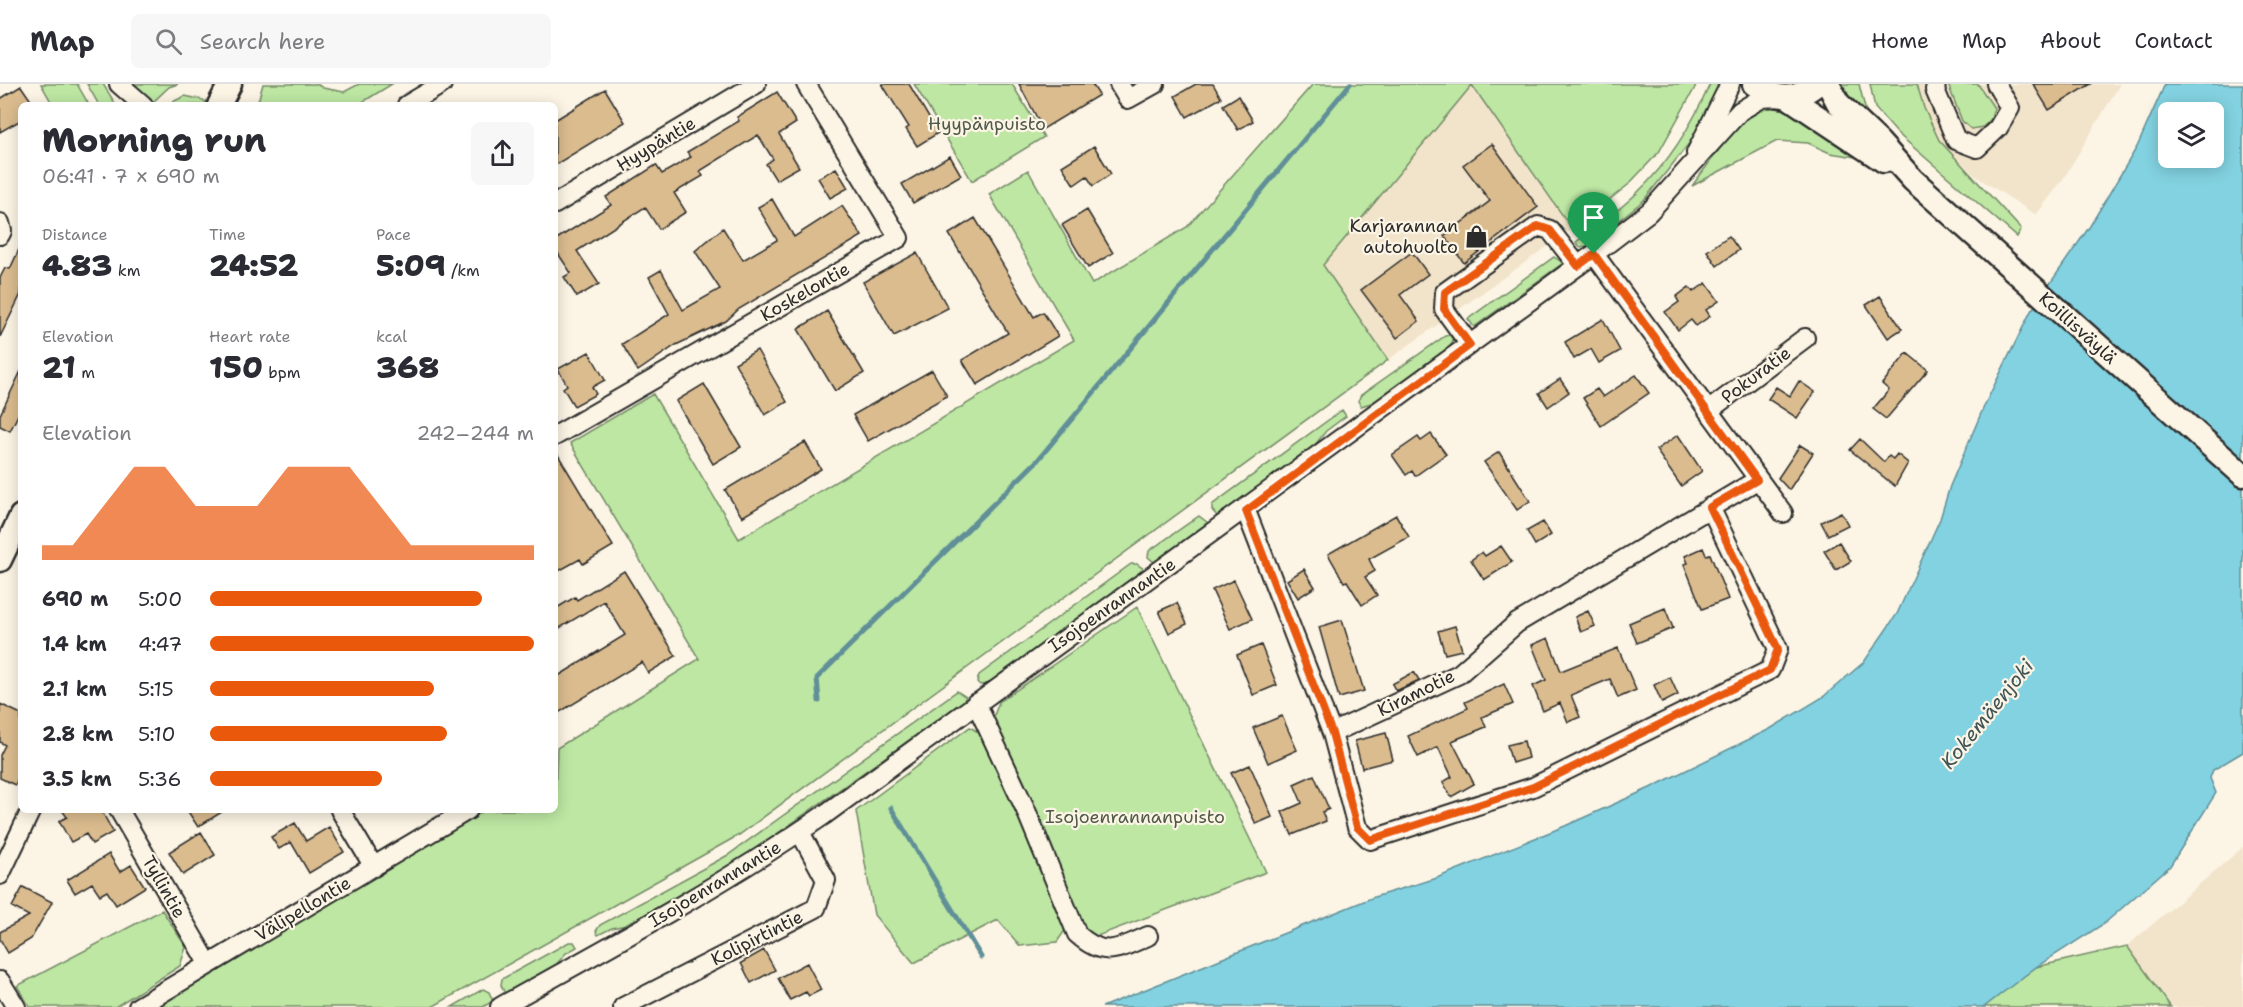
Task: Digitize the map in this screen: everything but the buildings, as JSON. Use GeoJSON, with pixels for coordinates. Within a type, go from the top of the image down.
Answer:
{"type":"FeatureCollection","features":[{"type":"Feature","properties":{"kind":"main road"},"geometry":{"type":"LineString","coordinates":[[221,102],[230,84]]}},
{"type":"Feature","properties":{"kind":"main road"},"geometry":{"type":"LineString","coordinates":[[238,102],[244,84]]}},
{"type":"Feature","properties":{"kind":"main road","name":"Koillisväylä"},"geometry":{"type":"LineString","coordinates":[[1754,84],[1783,97],[1913,180]]}},
{"type":"Feature","properties":{"kind":"main road"},"geometry":{"type":"LineString","coordinates":[[1783,97],[1808,91],[1817,84]]}},
{"type":"Feature","properties":{"kind":"main road","name":"Koillisväylä"},"geometry":{"type":"LineString","coordinates":[[1828,84],[1838,104],[1879,142],[1913,180],[2243,475]]}},
{"type":"Feature","properties":{"kind":"main road"},"geometry":{"type":"LineString","coordinates":[[0,560],[18,522]]}},
{"type":"Feature","properties":{"kind":"street"},"geometry":{"type":"LineString","coordinates":[[117,84],[123,102]]}},
{"type":"Feature","properties":{"kind":"street"},"geometry":{"type":"LineString","coordinates":[[117,84],[139,102]]}},
{"type":"Feature","properties":{"kind":"street"},"geometry":{"type":"LineString","coordinates":[[411,102],[442,84]]}},
{"type":"Feature","properties":{"kind":"street","name":"Hyypäntie"},"geometry":{"type":"LineString","coordinates":[[558,202],[756,84]]}},
{"type":"Feature","properties":{"kind":"street","name":"Koskelontie"},"geometry":{"type":"LineString","coordinates":[[558,434],[899,238],[806,84]]}},
{"type":"Feature","properties":{"kind":"street"},"geometry":{"type":"LineString","coordinates":[[1119,84],[1128,99],[1155,84]]}},
{"type":"Feature","properties":{"kind":"street","name":"Isojoenrannantie"},"geometry":{"type":"LineString","coordinates":[[1694,161],[1702,138],[1730,84]]}},
{"type":"Feature","properties":{"kind":"street"},"geometry":{"type":"LineString","coordinates":[[1936,84],[1935,90],[1956,140],[1977,148],[1998,128],[2010,108],[1996,84]]}},
{"type":"Feature","properties":{"kind":"street","name":"Isojoenrannantie"},"geometry":{"type":"LineString","coordinates":[[500,1007],[690,902],[752,865],[800,832],[976,703],[1246,511],[1649,212],[1746,107],[1762,98],[1783,97]]}},
{"type":"Feature","properties":{"kind":"street"},"geometry":{"type":"LineString","coordinates":[[0,223],[0,235]]}},
{"type":"Feature","properties":{"kind":"street"},"geometry":{"type":"LineString","coordinates":[[1470,345],[1444,309],[1445,292],[1538,226],[1550,230],[1578,266]]}},
{"type":"Feature","properties":{"kind":"street"},"geometry":{"type":"LineString","coordinates":[[1594,254],[1783,513]]}},
{"type":"Feature","properties":{"kind":"street","name":"Pokuratie"},"geometry":{"type":"LineString","coordinates":[[1708,411],[1805,339]]}},
{"type":"Feature","properties":{"kind":"street","name":"Kiramotie"},"geometry":{"type":"LineString","coordinates":[[1332,733],[1458,674],[1517,623],[1757,480]]}},
{"type":"Feature","properties":{"kind":"street"},"geometry":{"type":"LineString","coordinates":[[1246,511],[1332,733],[1357,827],[1370,840],[1533,787],[1770,670],[1778,649],[1710,507]]}},
{"type":"Feature","properties":{"kind":"street"},"geometry":{"type":"LineString","coordinates":[[976,703],[1025,808],[1077,934],[1089,945],[1106,951],[1148,936]]}},
{"type":"Feature","properties":{"kind":"street"},"geometry":{"type":"LineString","coordinates":[[0,875],[30,813]]}},
{"type":"Feature","properties":{"kind":"street","name":"Tyllintie"},"geometry":{"type":"LineString","coordinates":[[121,813],[208,965]]}},
{"type":"Feature","properties":{"kind":"street"},"geometry":{"type":"LineString","coordinates":[[342,813],[374,867]]}},
{"type":"Feature","properties":{"kind":"street","name":"Välipellontie"},"geometry":{"type":"LineString","coordinates":[[138,1007],[463,813]]}},
{"type":"Feature","properties":{"kind":"street","name":"Kolipirtintie"},"geometry":{"type":"LineString","coordinates":[[623,1007],[816,908],[826,880],[800,832]]}},
{"type":"Feature","properties":{"kind":"street"},"geometry":{"type":"LineString","coordinates":[[0,981],[16,1007]]}},
{"type":"Feature","properties":{"kind":"shaded area"},"geometry":{"type":"Polygon","coordinates":[[[1911,84],[2120,84],[2062,181],[2036,215],[1974,175],[1904,107],[1911,84]]]}},
{"type":"Feature","properties":{"kind":"shaded area"},"geometry":{"type":"Polygon","coordinates":[[[1472,85],[1572,229],[1388,360],[1323,265],[1472,85]]]}},
{"type":"Feature","properties":{"kind":"shaded area"},"geometry":{"type":"Polygon","coordinates":[[[2243,847],[2243,1007],[2173,1007],[2150,977],[2171,1007],[2030,1007],[2127,946],[2243,847]]]}},
{"type":"Feature","properties":{"kind":"green space"},"geometry":{"type":"Polygon","coordinates":[[[41,84],[77,84],[87,102],[51,102],[41,84]]]}},
{"type":"Feature","properties":{"kind":"green space"},"geometry":{"type":"Polygon","coordinates":[[[87,84],[103,84],[114,102],[97,102],[87,84]]]}},
{"type":"Feature","properties":{"kind":"green space"},"geometry":{"type":"Polygon","coordinates":[[[132,84],[178,84],[169,87],[153,102],[149,102],[132,84]]]}},
{"type":"Feature","properties":{"kind":"green space"},"geometry":{"type":"Polygon","coordinates":[[[263,84],[317,84],[323,88],[344,92],[359,84],[392,84],[363,102],[258,102],[263,84]]]}},
{"type":"Feature","properties":{"kind":"green space","name":"Hyypänpuisto"},"geometry":{"type":"Polygon","coordinates":[[[914,84],[1012,84],[1044,137],[972,181],[914,84]]]}},
{"type":"Feature","properties":{"kind":"green space"},"geometry":{"type":"Polygon","coordinates":[[[1313,84],[1697,84],[1659,152],[1628,185],[1572,229],[1472,85],[1323,265],[1388,360],[739,835],[432,1007],[156,1007],[480,813],[558,813],[558,747],[699,659],[570,443],[653,394],[739,539],[1074,340],[989,194],[1028,170],[1092,284],[1187,227],[1313,84]]]}},
{"type":"Feature","properties":{"kind":"green space"},"geometry":{"type":"Polygon","coordinates":[[[1710,84],[1721,84],[1695,136],[1644,200],[1587,246],[1580,247],[1576,242],[1624,205],[1660,168],[1688,127],[1710,84]]]}},
{"type":"Feature","properties":{"kind":"green space"},"geometry":{"type":"Polygon","coordinates":[[[1836,84],[1859,84],[1869,124],[1836,84]]]}},
{"type":"Feature","properties":{"kind":"green space"},"geometry":{"type":"Polygon","coordinates":[[[1870,84],[1917,84],[1924,108],[1939,140],[2021,229],[2017,237],[1897,133],[1875,108],[1870,84]]]}},
{"type":"Feature","properties":{"kind":"green space"},"geometry":{"type":"Polygon","coordinates":[[[1948,84],[1978,84],[1994,108],[1991,119],[1983,127],[1971,129],[1962,121],[1948,84]]]}},
{"type":"Feature","properties":{"kind":"green space"},"geometry":{"type":"Polygon","coordinates":[[[185,96],[205,102],[172,102],[185,96]]]}},
{"type":"Feature","properties":{"kind":"green space"},"geometry":{"type":"Polygon","coordinates":[[[1772,106],[1789,111],[1862,158],[1830,153],[1808,143],[1777,141],[1692,186],[1743,117],[1755,109],[1772,106]]]}},
{"type":"Feature","properties":{"kind":"green space"},"geometry":{"type":"Polygon","coordinates":[[[1554,257],[1563,263],[1474,327],[1468,319],[1554,257]]]}},
{"type":"Feature","properties":{"kind":"green space"},"geometry":{"type":"Polygon","coordinates":[[[1450,335],[1453,340],[1450,347],[1378,401],[1361,406],[1358,401],[1361,395],[1445,336],[1450,335]]]}},
{"type":"Feature","properties":{"kind":"green space"},"geometry":{"type":"Polygon","coordinates":[[[1342,410],[1346,416],[1326,431],[1311,450],[1217,516],[1212,510],[1212,505],[1342,410]]]}},
{"type":"Feature","properties":{"kind":"green space"},"geometry":{"type":"Polygon","coordinates":[[[1199,516],[1208,523],[1154,562],[1148,557],[1149,551],[1199,516]]]}},
{"type":"Feature","properties":{"kind":"green space"},"geometry":{"type":"Polygon","coordinates":[[[1131,564],[1137,564],[1145,570],[987,684],[980,685],[977,682],[979,675],[1131,564]]]}},
{"type":"Feature","properties":{"kind":"green space","name":"Isojoenrannanpuisto"},"geometry":{"type":"Polygon","coordinates":[[[1137,607],[1266,872],[1092,938],[1078,926],[992,721],[999,702],[1137,607]]]}},
{"type":"Feature","properties":{"kind":"green space"},"geometry":{"type":"Polygon","coordinates":[[[957,691],[966,697],[963,702],[730,867],[636,923],[612,928],[598,935],[596,931],[600,925],[728,855],[957,691]]]}},
{"type":"Feature","properties":{"kind":"green space","name":"Isojoenrannanpuisto"},"geometry":{"type":"Polygon","coordinates":[[[970,727],[983,735],[1068,926],[1057,942],[1020,946],[998,920],[914,963],[874,915],[856,811],[970,727]]]}},
{"type":"Feature","properties":{"kind":"green space"},"geometry":{"type":"Polygon","coordinates":[[[162,910],[186,947],[180,966],[115,1007],[30,1007],[17,986],[162,910]]]}},
{"type":"Feature","properties":{"kind":"green space"},"geometry":{"type":"Polygon","coordinates":[[[569,942],[574,942],[577,947],[566,953],[555,966],[505,994],[501,985],[502,979],[569,942]]]}},
{"type":"Feature","properties":{"kind":"green space"},"geometry":{"type":"Polygon","coordinates":[[[2127,946],[2171,1007],[1983,1007],[2036,967],[2127,946]]]}},
{"type":"Feature","properties":{"kind":"green space"},"geometry":{"type":"Polygon","coordinates":[[[483,989],[489,992],[493,1001],[483,1007],[452,1007],[483,989]]]}},
{"type":"Feature","properties":{"kind":"water","name":"Kokemäenjoki"},"geometry":{"type":"Polygon","coordinates":[[[2165,84],[2243,84],[2243,752],[2213,770],[2210,778],[2216,793],[2170,866],[2105,923],[2036,967],[1984,1007],[1102,1007],[1374,897],[1434,879],[1565,826],[1650,788],[1770,729],[1823,697],[1864,662],[1897,614],[1940,519],[1950,486],[1985,404],[2031,311],[2090,226],[2137,147],[2165,84]]]}},
{"type":"Feature","properties":{"kind":"waterway"},"geometry":{"type":"LineString","coordinates":[[819,701],[817,678],[1037,461],[1350,84]]}},
{"type":"Feature","properties":{"kind":"waterway"},"geometry":{"type":"LineString","coordinates":[[891,808],[981,957]]}},
{"type":"Feature","properties":{"kind":"place","name":"Karjarannan autohuolto"},"geometry":{"type":"Point","coordinates":[1476,236]}},
{"type":"Feature","properties":{"kind":"route"},"geometry":{"type":"LineString","coordinates":[[1538,226],[1550,230],[1578,266],[1594,254],[1757,480],[1710,507],[1778,649],[1770,670],[1533,787],[1370,840],[1357,827],[1332,733],[1246,511],[1470,345],[1444,309],[1445,292],[1538,226]]}}]}
